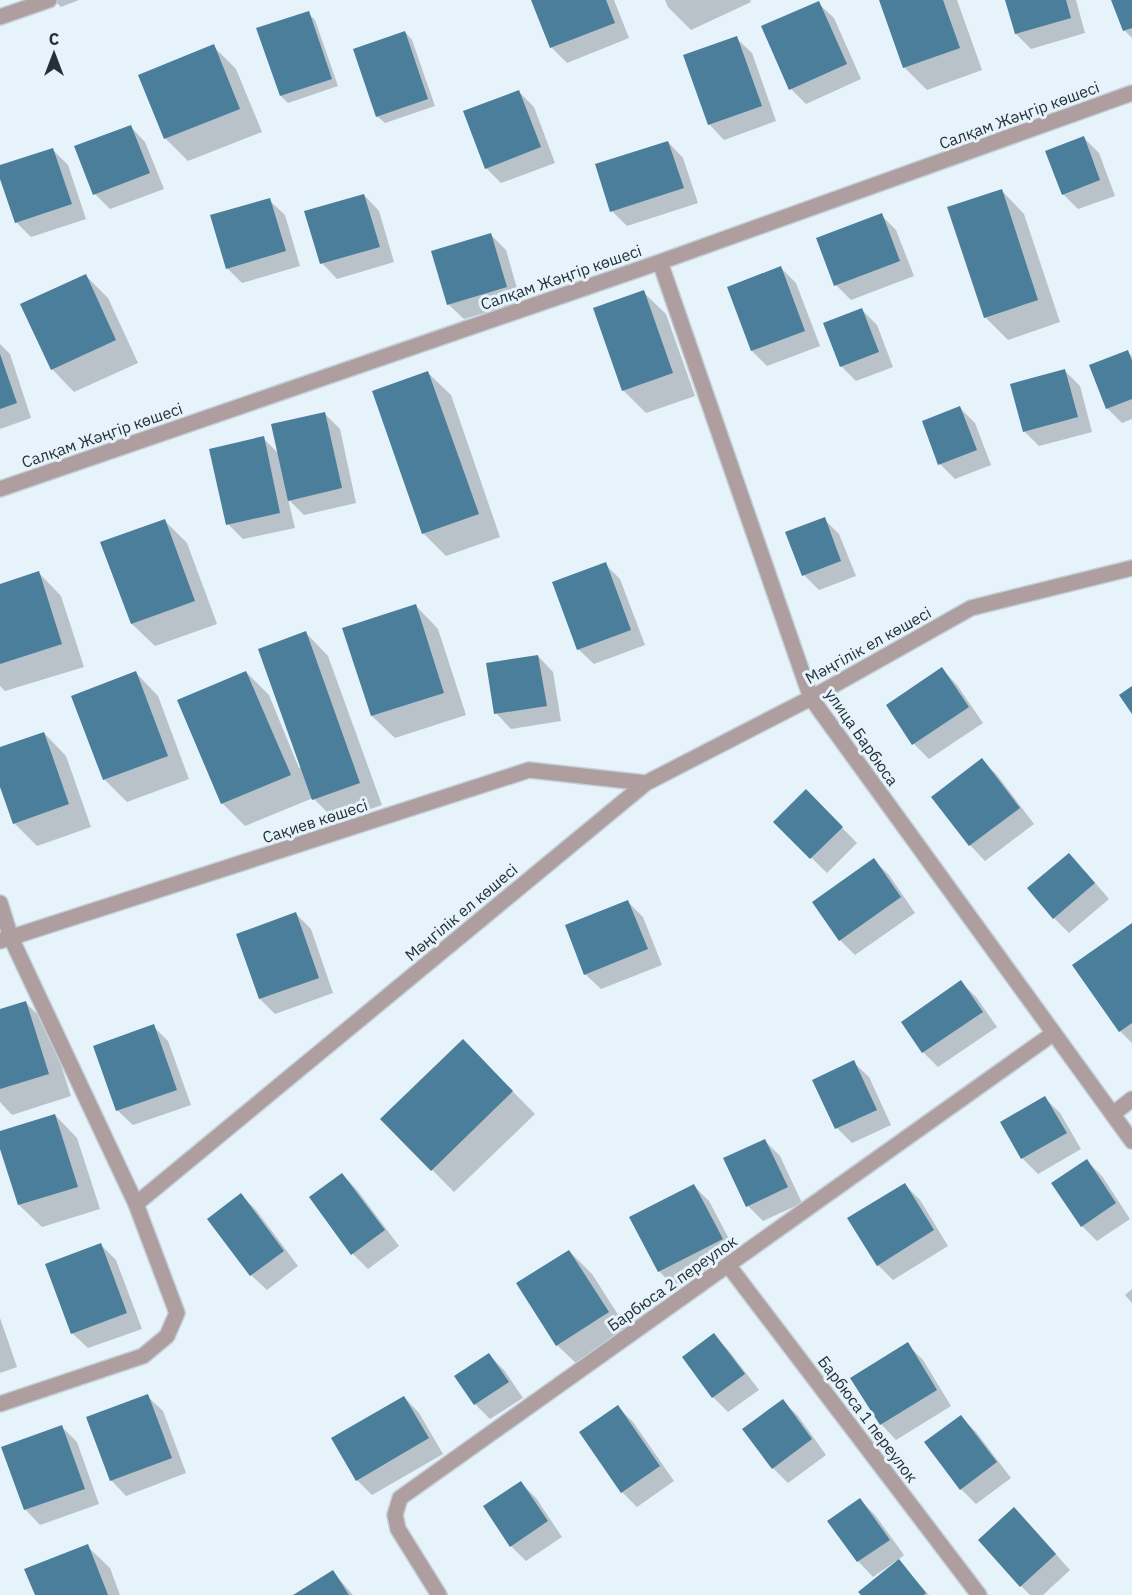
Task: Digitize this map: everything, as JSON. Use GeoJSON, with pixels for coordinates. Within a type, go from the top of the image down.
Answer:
{"type":"FeatureCollection","features":[{"type":"Feature","properties":{"kind":"street"},"geometry":{"type":"LineString","coordinates":[[0,17],[49,0]]}},
{"type":"Feature","properties":{"kind":"street","name":"Салқам Жәңгір көшесі"},"geometry":{"type":"LineString","coordinates":[[0,489],[660,262],[1132,93]]}},
{"type":"Feature","properties":{"kind":"street","name":"улица Барбюса"},"geometry":{"type":"LineString","coordinates":[[660,262],[811,698],[1132,1141]]}},
{"type":"Feature","properties":{"kind":"street","name":"Мәңгілік ел көшесі"},"geometry":{"type":"LineString","coordinates":[[136,1204],[646,783],[811,698],[971,608],[1132,568]]}},
{"type":"Feature","properties":{"kind":"street","name":"Сақиев көшесі"},"geometry":{"type":"LineString","coordinates":[[5,940],[529,770],[646,783]]}},
{"type":"Feature","properties":{"kind":"street"},"geometry":{"type":"LineString","coordinates":[[0,903],[5,940],[136,1204],[177,1313],[167,1336],[143,1356],[0,1404]]}},
{"type":"Feature","properties":{"kind":"street","name":"Барбюса 2 переулок"},"geometry":{"type":"LineString","coordinates":[[439,1595],[398,1529],[395,1515],[400,1498],[1054,1033]]}},
{"type":"Feature","properties":{"kind":"street"},"geometry":{"type":"LineString","coordinates":[[1113,1114],[1132,1099]]}},
{"type":"Feature","properties":{"kind":"street","name":"Барбюса 1 переулок"},"geometry":{"type":"LineString","coordinates":[[728,1265],[979,1595]]}},
{"type":"Feature","properties":{"kind":"building"},"geometry":{"type":"Polygon","coordinates":[[[531,0],[606,0],[615,23],[550,48],[531,0]]]}},
{"type":"Feature","properties":{"kind":"building"},"geometry":{"type":"Polygon","coordinates":[[[879,0],[943,0],[960,48],[903,68],[879,0]]]}},
{"type":"Feature","properties":{"kind":"building"},"geometry":{"type":"Polygon","coordinates":[[[1005,0],[1066,0],[1071,18],[1015,34],[1005,0]]]}},
{"type":"Feature","properties":{"kind":"building"},"geometry":{"type":"Polygon","coordinates":[[[1111,0],[1132,0],[1132,28],[1123,31],[1111,0]]]}},
{"type":"Feature","properties":{"kind":"building"},"geometry":{"type":"Polygon","coordinates":[[[819,1],[847,64],[789,90],[761,26],[819,1]]]}},
{"type":"Feature","properties":{"kind":"building"},"geometry":{"type":"Polygon","coordinates":[[[309,11],[332,79],[280,96],[256,28],[309,11]]]}},
{"type":"Feature","properties":{"kind":"building"},"geometry":{"type":"Polygon","coordinates":[[[405,31],[428,99],[376,117],[353,49],[405,31]]]}},
{"type":"Feature","properties":{"kind":"building"},"geometry":{"type":"Polygon","coordinates":[[[737,36],[762,106],[708,125],[683,55],[737,36]]]}},
{"type":"Feature","properties":{"kind":"building"},"geometry":{"type":"Polygon","coordinates":[[[214,44],[240,109],[164,139],[138,75],[214,44]]]}},
{"type":"Feature","properties":{"kind":"building"},"geometry":{"type":"Polygon","coordinates":[[[519,90],[541,147],[485,169],[463,111],[519,90]]]}},
{"type":"Feature","properties":{"kind":"building"},"geometry":{"type":"Polygon","coordinates":[[[131,125],[150,173],[93,195],[74,146],[131,125]]]}},
{"type":"Feature","properties":{"kind":"building"},"geometry":{"type":"Polygon","coordinates":[[[1084,136],[1100,180],[1062,195],[1045,151],[1084,136]]]}},
{"type":"Feature","properties":{"kind":"building"},"geometry":{"type":"Polygon","coordinates":[[[668,141],[684,188],[610,212],[595,164],[668,141]]]}},
{"type":"Feature","properties":{"kind":"building"},"geometry":{"type":"Polygon","coordinates":[[[53,148],[72,204],[15,223],[0,179],[0,165],[53,148]]]}},
{"type":"Feature","properties":{"kind":"building"},"geometry":{"type":"Polygon","coordinates":[[[1002,189],[1038,300],[984,318],[947,207],[1002,189]]]}},
{"type":"Feature","properties":{"kind":"building"},"geometry":{"type":"Polygon","coordinates":[[[364,194],[380,247],[320,264],[304,211],[364,194]]]}},
{"type":"Feature","properties":{"kind":"building"},"geometry":{"type":"Polygon","coordinates":[[[270,198],[286,251],[226,269],[210,215],[270,198]]]}},
{"type":"Feature","properties":{"kind":"building"},"geometry":{"type":"Polygon","coordinates":[[[882,213],[900,261],[834,286],[816,238],[882,213]]]}},
{"type":"Feature","properties":{"kind":"building"},"geometry":{"type":"Polygon","coordinates":[[[491,233],[507,287],[447,305],[431,251],[491,233]]]}},
{"type":"Feature","properties":{"kind":"building"},"geometry":{"type":"Polygon","coordinates":[[[781,266],[805,331],[751,351],[727,287],[781,266]]]}},
{"type":"Feature","properties":{"kind":"building"},"geometry":{"type":"Polygon","coordinates":[[[86,274],[116,340],[51,370],[20,304],[86,274]]]}},
{"type":"Feature","properties":{"kind":"building"},"geometry":{"type":"Polygon","coordinates":[[[644,290],[673,373],[622,391],[593,308],[644,290]]]}},
{"type":"Feature","properties":{"kind":"building"},"geometry":{"type":"Polygon","coordinates":[[[862,308],[879,352],[840,367],[823,323],[862,308]]]}},
{"type":"Feature","properties":{"kind":"building"},"geometry":{"type":"Polygon","coordinates":[[[1128,350],[1132,361],[1132,399],[1106,409],[1089,365],[1128,350]]]}},
{"type":"Feature","properties":{"kind":"building"},"geometry":{"type":"Polygon","coordinates":[[[0,354],[17,403],[0,409],[0,354]]]}},
{"type":"Feature","properties":{"kind":"building"},"geometry":{"type":"Polygon","coordinates":[[[1065,369],[1078,417],[1023,432],[1010,384],[1065,369]]]}},
{"type":"Feature","properties":{"kind":"building"},"geometry":{"type":"Polygon","coordinates":[[[428,371],[479,514],[422,534],[372,391],[428,371]]]}},
{"type":"Feature","properties":{"kind":"building"},"geometry":{"type":"Polygon","coordinates":[[[960,406],[977,450],[938,465],[922,421],[960,406]]]}},
{"type":"Feature","properties":{"kind":"building"},"geometry":{"type":"Polygon","coordinates":[[[325,412],[342,488],[288,501],[271,424],[325,412]]]}},
{"type":"Feature","properties":{"kind":"building"},"geometry":{"type":"Polygon","coordinates":[[[264,436],[280,513],[226,525],[209,449],[264,436]]]}},
{"type":"Feature","properties":{"kind":"building"},"geometry":{"type":"Polygon","coordinates":[[[825,517],[841,561],[802,576],[785,532],[825,517]]]}},
{"type":"Feature","properties":{"kind":"building"},"geometry":{"type":"Polygon","coordinates":[[[165,519],[195,601],[131,624],[100,542],[165,519]]]}},
{"type":"Feature","properties":{"kind":"building"},"geometry":{"type":"Polygon","coordinates":[[[606,562],[631,630],[577,650],[552,582],[606,562]]]}},
{"type":"Feature","properties":{"kind":"building"},"geometry":{"type":"Polygon","coordinates":[[[39,571],[62,644],[0,664],[0,584],[39,571]]]}},
{"type":"Feature","properties":{"kind":"building"},"geometry":{"type":"Polygon","coordinates":[[[416,604],[444,693],[371,716],[342,628],[416,604]]]}},
{"type":"Feature","properties":{"kind":"building"},"geometry":{"type":"Polygon","coordinates":[[[306,631],[360,783],[312,800],[258,649],[306,631]]]}},
{"type":"Feature","properties":{"kind":"building"},"geometry":{"type":"Polygon","coordinates":[[[538,655],[547,706],[494,714],[486,663],[538,655]]]}},
{"type":"Feature","properties":{"kind":"building"},"geometry":{"type":"Polygon","coordinates":[[[942,667],[969,707],[912,745],[886,705],[942,667]]]}},
{"type":"Feature","properties":{"kind":"building"},"geometry":{"type":"Polygon","coordinates":[[[136,671],[168,756],[103,780],[71,696],[136,671]]]}},
{"type":"Feature","properties":{"kind":"building"},"geometry":{"type":"Polygon","coordinates":[[[246,671],[291,775],[221,804],[177,700],[246,671]]]}},
{"type":"Feature","properties":{"kind":"building"},"geometry":{"type":"Polygon","coordinates":[[[1132,686],[1132,714],[1119,695],[1132,686]]]}},
{"type":"Feature","properties":{"kind":"building"},"geometry":{"type":"Polygon","coordinates":[[[44,732],[69,804],[13,824],[0,787],[0,747],[44,732]]]}},
{"type":"Feature","properties":{"kind":"building"},"geometry":{"type":"Polygon","coordinates":[[[982,758],[1020,808],[969,846],[931,797],[982,758]]]}},
{"type":"Feature","properties":{"kind":"building"},"geometry":{"type":"Polygon","coordinates":[[[806,789],[843,827],[810,859],[773,822],[806,789]]]}},
{"type":"Feature","properties":{"kind":"building"},"geometry":{"type":"Polygon","coordinates":[[[1069,853],[1095,883],[1053,919],[1027,888],[1069,853]]]}},
{"type":"Feature","properties":{"kind":"building"},"geometry":{"type":"Polygon","coordinates":[[[874,858],[901,897],[839,941],[812,902],[874,858]]]}},
{"type":"Feature","properties":{"kind":"building"},"geometry":{"type":"Polygon","coordinates":[[[628,900],[648,949],[584,975],[565,925],[628,900]]]}},
{"type":"Feature","properties":{"kind":"building"},"geometry":{"type":"Polygon","coordinates":[[[296,912],[319,978],[259,999],[236,934],[296,912]]]}},
{"type":"Feature","properties":{"kind":"building"},"geometry":{"type":"Polygon","coordinates":[[[1132,923],[1132,1023],[1119,1032],[1072,965],[1132,923]]]}},
{"type":"Feature","properties":{"kind":"building"},"geometry":{"type":"Polygon","coordinates":[[[961,980],[983,1012],[922,1053],[901,1022],[961,980]]]}},
{"type":"Feature","properties":{"kind":"building"},"geometry":{"type":"Polygon","coordinates":[[[26,1001],[49,1074],[0,1089],[0,1009],[26,1001]]]}},
{"type":"Feature","properties":{"kind":"building"},"geometry":{"type":"Polygon","coordinates":[[[154,1024],[177,1090],[116,1111],[93,1046],[154,1024]]]}},
{"type":"Feature","properties":{"kind":"building"},"geometry":{"type":"Polygon","coordinates":[[[463,1039],[513,1091],[431,1171],[380,1119],[463,1039]]]}},
{"type":"Feature","properties":{"kind":"building"},"geometry":{"type":"Polygon","coordinates":[[[854,1060],[877,1110],[835,1129],[812,1080],[854,1060]]]}},
{"type":"Feature","properties":{"kind":"building"},"geometry":{"type":"Polygon","coordinates":[[[1045,1096],[1067,1133],[1021,1159],[1000,1122],[1045,1096]]]}},
{"type":"Feature","properties":{"kind":"building"},"geometry":{"type":"Polygon","coordinates":[[[55,1114],[78,1187],[18,1205],[0,1149],[0,1131],[55,1114]]]}},
{"type":"Feature","properties":{"kind":"building"},"geometry":{"type":"Polygon","coordinates":[[[765,1139],[788,1187],[746,1207],[723,1158],[765,1139]]]}},
{"type":"Feature","properties":{"kind":"building"},"geometry":{"type":"Polygon","coordinates":[[[1087,1159],[1116,1203],[1081,1227],[1051,1183],[1087,1159]]]}},
{"type":"Feature","properties":{"kind":"building"},"geometry":{"type":"Polygon","coordinates":[[[342,1173],[385,1230],[351,1255],[309,1197],[342,1173]]]}},
{"type":"Feature","properties":{"kind":"building"},"geometry":{"type":"Polygon","coordinates":[[[905,1183],[934,1230],[877,1266],[847,1218],[905,1183]]]}},
{"type":"Feature","properties":{"kind":"building"},"geometry":{"type":"Polygon","coordinates":[[[694,1184],[723,1239],[658,1272],[629,1217],[694,1184]]]}},
{"type":"Feature","properties":{"kind":"building"},"geometry":{"type":"Polygon","coordinates":[[[241,1193],[284,1251],[250,1276],[207,1219],[241,1193]]]}},
{"type":"Feature","properties":{"kind":"building"},"geometry":{"type":"Polygon","coordinates":[[[101,1243],[127,1313],[71,1334],[45,1264],[101,1243]]]}},
{"type":"Feature","properties":{"kind":"building"},"geometry":{"type":"Polygon","coordinates":[[[569,1250],[609,1312],[556,1346],[516,1283],[569,1250]]]}},
{"type":"Feature","properties":{"kind":"building"},"geometry":{"type":"Polygon","coordinates":[[[714,1333],[745,1374],[712,1398],[682,1357],[714,1333]]]}},
{"type":"Feature","properties":{"kind":"building"},"geometry":{"type":"Polygon","coordinates":[[[908,1342],[937,1390],[880,1425],[850,1378],[908,1342]]]}},
{"type":"Feature","properties":{"kind":"building"},"geometry":{"type":"Polygon","coordinates":[[[489,1353],[509,1382],[474,1405],[454,1376],[489,1353]]]}},
{"type":"Feature","properties":{"kind":"building"},"geometry":{"type":"Polygon","coordinates":[[[148,1394],[172,1458],[110,1481],[86,1417],[148,1394]]]}},
{"type":"Feature","properties":{"kind":"building"},"geometry":{"type":"Polygon","coordinates":[[[404,1396],[429,1438],[356,1481],[331,1438],[404,1396]]]}},
{"type":"Feature","properties":{"kind":"building"},"geometry":{"type":"Polygon","coordinates":[[[783,1399],[812,1439],[772,1469],[742,1429],[783,1399]]]}},
{"type":"Feature","properties":{"kind":"building"},"geometry":{"type":"Polygon","coordinates":[[[618,1405],[660,1466],[621,1493],[579,1432],[618,1405]]]}},
{"type":"Feature","properties":{"kind":"building"},"geometry":{"type":"Polygon","coordinates":[[[961,1415],[997,1462],[960,1490],[924,1442],[961,1415]]]}},
{"type":"Feature","properties":{"kind":"building"},"geometry":{"type":"Polygon","coordinates":[[[62,1425],[85,1489],[24,1510],[1,1447],[62,1425]]]}},
{"type":"Feature","properties":{"kind":"building"},"geometry":{"type":"Polygon","coordinates":[[[521,1481],[548,1521],[510,1547],[483,1506],[521,1481]]]}},
{"type":"Feature","properties":{"kind":"building"},"geometry":{"type":"Polygon","coordinates":[[[860,1498],[890,1540],[857,1562],[827,1521],[860,1498]]]}},
{"type":"Feature","properties":{"kind":"building"},"geometry":{"type":"Polygon","coordinates":[[[1014,1507],[1056,1554],[1020,1587],[978,1540],[1014,1507]]]}},
{"type":"Feature","properties":{"kind":"building"},"geometry":{"type":"Polygon","coordinates":[[[88,1544],[108,1595],[35,1595],[24,1569],[88,1544]]]}},
{"type":"Feature","properties":{"kind":"building"},"geometry":{"type":"Polygon","coordinates":[[[899,1559],[926,1593],[924,1595],[861,1595],[858,1592],[899,1559]]]}},
{"type":"Feature","properties":{"kind":"building"},"geometry":{"type":"Polygon","coordinates":[[[333,1570],[349,1595],[293,1595],[333,1570]]]}}]}
